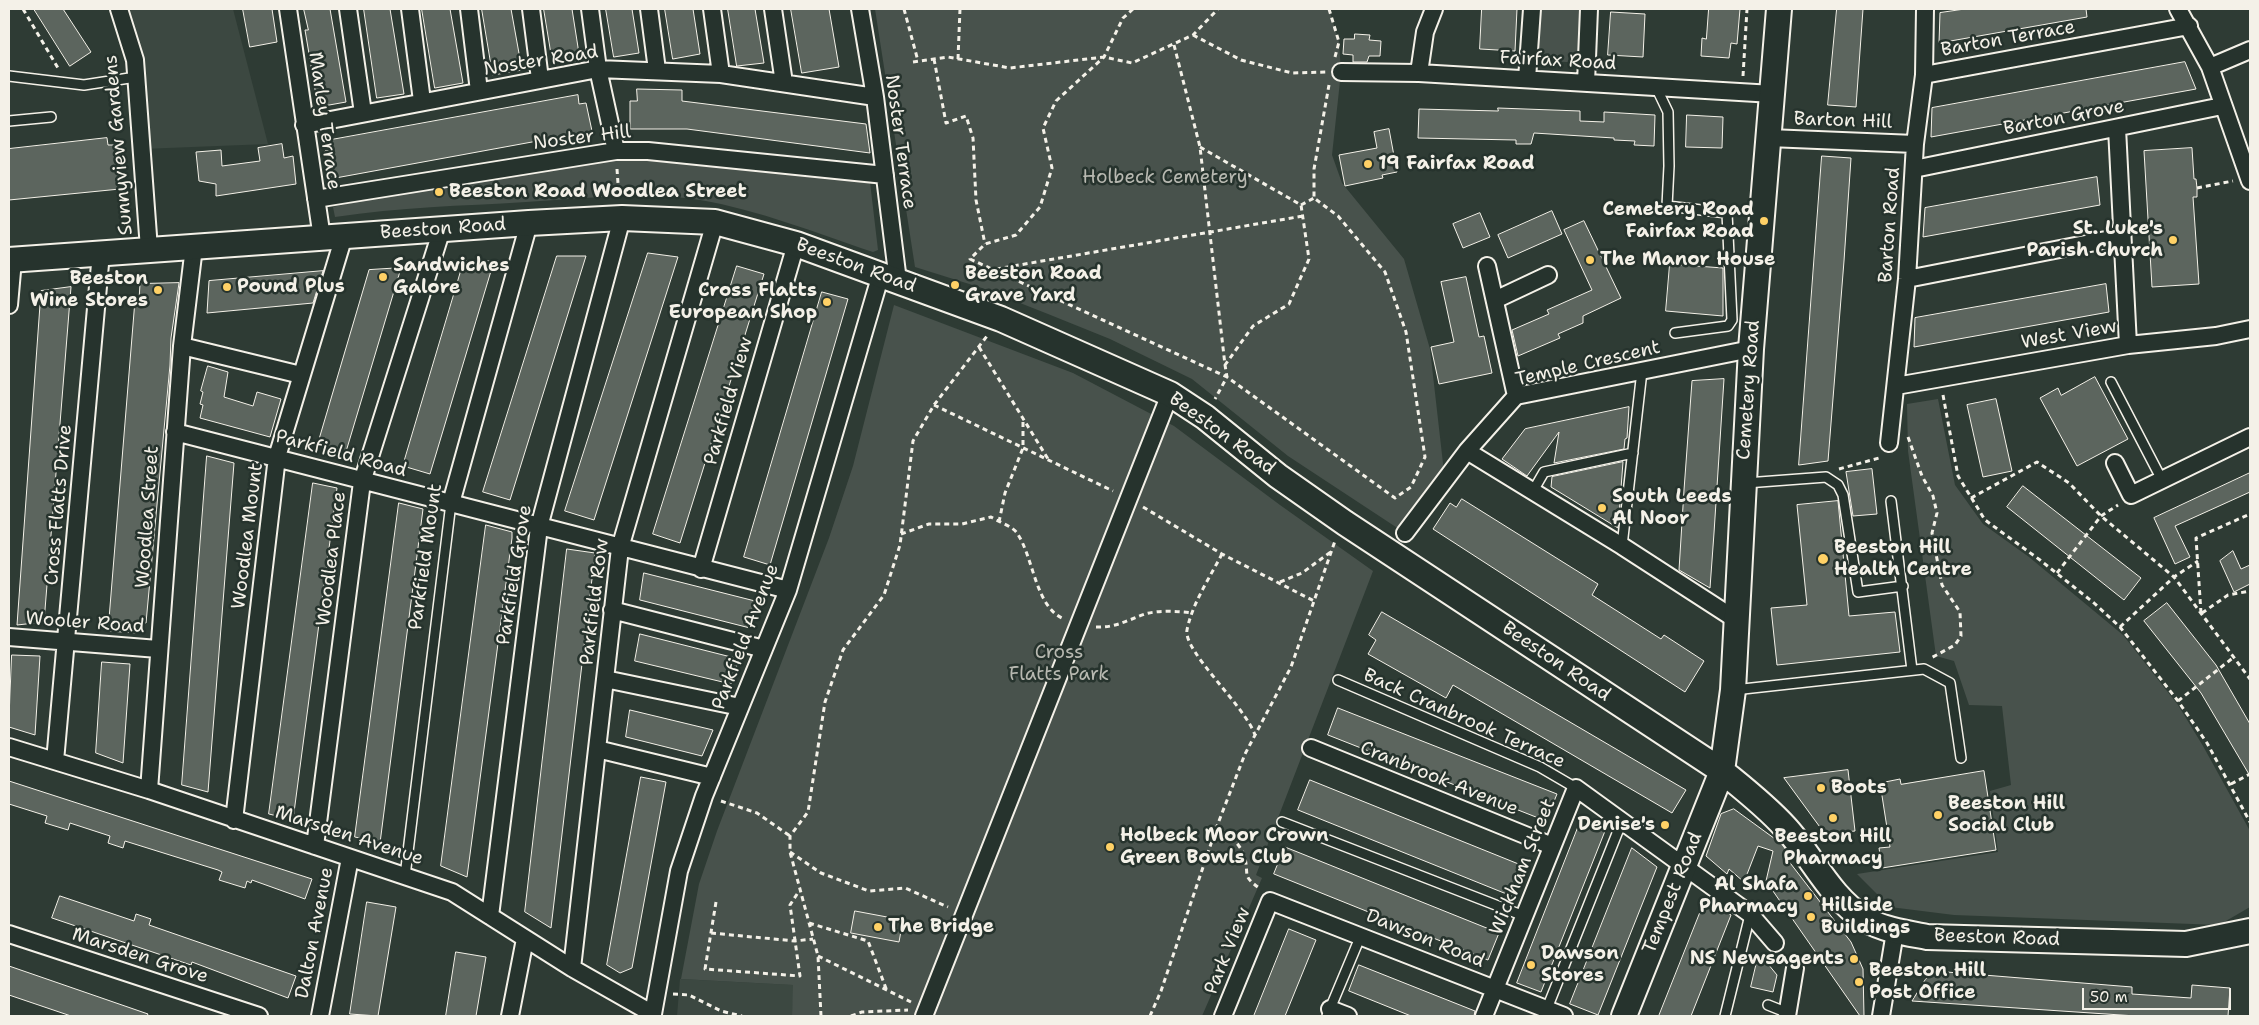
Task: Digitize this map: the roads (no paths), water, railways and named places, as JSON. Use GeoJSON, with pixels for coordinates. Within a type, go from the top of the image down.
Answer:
{"type":"FeatureCollection","features":[{"type":"Feature","properties":{"kind":"street","name":"Sunnyview Gardens"},"geometry":{"type":"LineString","coordinates":[[119,9],[135,60],[148,249]]}},
{"type":"Feature","properties":{"kind":"street","name":"Marley Terrace"},"geometry":{"type":"LineString","coordinates":[[288,9],[316,199],[333,237]]}},
{"type":"Feature","properties":{"kind":"street"},"geometry":{"type":"LineString","coordinates":[[348,9],[363,113]]}},
{"type":"Feature","properties":{"kind":"street"},"geometry":{"type":"LineString","coordinates":[[410,9],[422,101]]}},
{"type":"Feature","properties":{"kind":"street"},"geometry":{"type":"LineString","coordinates":[[469,9],[478,91]]}},
{"type":"Feature","properties":{"kind":"street"},"geometry":{"type":"LineString","coordinates":[[531,9],[540,80]]}},
{"type":"Feature","properties":{"kind":"street"},"geometry":{"type":"LineString","coordinates":[[590,9],[598,69],[616,151]]}},
{"type":"Feature","properties":{"kind":"street"},"geometry":{"type":"LineString","coordinates":[[649,9],[657,70]]}},
{"type":"Feature","properties":{"kind":"street"},"geometry":{"type":"LineString","coordinates":[[712,9],[721,74]]}},
{"type":"Feature","properties":{"kind":"street"},"geometry":{"type":"LineString","coordinates":[[773,9],[784,83]]}},
{"type":"Feature","properties":{"kind":"street","name":"Noster Terrace"},"geometry":{"type":"LineString","coordinates":[[860,9],[886,175],[889,278]]}},
{"type":"Feature","properties":{"kind":"street"},"geometry":{"type":"LineString","coordinates":[[1419,73],[1424,32],[1434,9]]}},
{"type":"Feature","properties":{"kind":"street"},"geometry":{"type":"LineString","coordinates":[[1527,79],[1532,9]]}},
{"type":"Feature","properties":{"kind":"street"},"geometry":{"type":"LineString","coordinates":[[1586,83],[1588,9]]}},
{"type":"Feature","properties":{"kind":"street","name":"Cemetery Road"},"geometry":{"type":"LineString","coordinates":[[1722,770],[1733,690],[1751,349],[1779,9]]}},
{"type":"Feature","properties":{"kind":"street","name":"Barton Road"},"geometry":{"type":"LineString","coordinates":[[1889,443],[1907,278],[1915,144],[1924,75],[1926,9]]}},
{"type":"Feature","properties":{"kind":"street"},"geometry":{"type":"LineString","coordinates":[[2178,9],[2210,67],[2222,106],[2250,180]]}},
{"type":"Feature","properties":{"kind":"street","name":"Barton Terrace"},"geometry":{"type":"LineString","coordinates":[[1924,75],[2189,26]]}},
{"type":"Feature","properties":{"kind":"street"},"geometry":{"type":"LineString","coordinates":[[2210,67],[2250,50]]}},
{"type":"Feature","properties":{"kind":"street","name":"Noster Road"},"geometry":{"type":"LineString","coordinates":[[304,125],[598,69],[721,74],[875,97]]}},
{"type":"Feature","properties":{"kind":"street","name":"Fairfax Road"},"geometry":{"type":"LineString","coordinates":[[1337,72],[1419,73],[1773,94]]}},
{"type":"Feature","properties":{"kind":"street","name":"Barton Grove"},"geometry":{"type":"LineString","coordinates":[[1914,169],[2222,106]]}},
{"type":"Feature","properties":{"kind":"street"},"geometry":{"type":"LineString","coordinates":[[2117,128],[2121,237],[2128,345]]}},
{"type":"Feature","properties":{"kind":"street","name":"Barton Hill"},"geometry":{"type":"LineString","coordinates":[[1769,138],[1915,144]]}},
{"type":"Feature","properties":{"kind":"street","name":"Noster Hill"},"geometry":{"type":"LineString","coordinates":[[316,199],[616,151],[648,151],[886,175]]}},
{"type":"Feature","properties":{"kind":"street","name":"Beeston Road"},"geometry":{"type":"LineString","coordinates":[[11,260],[148,249],[622,218],[715,222],[796,244],[1001,319],[1170,394],[1205,417],[1278,476],[1345,523],[1722,770],[1766,807],[1786,828],[1842,901],[1865,919],[1895,932],[1927,937],[2186,944],[2250,931]]}},
{"type":"Feature","properties":{"kind":"street","name":"Parkfield Grove"},"geometry":{"type":"LineString","coordinates":[[490,916],[539,527],[622,218]]}},
{"type":"Feature","properties":{"kind":"street","name":"Parkfield Row"},"geometry":{"type":"LineString","coordinates":[[572,968],[620,548],[715,222]]}},
{"type":"Feature","properties":{"kind":"street","name":"Parkfield Mount"},"geometry":{"type":"LineString","coordinates":[[451,503],[529,223]]}},
{"type":"Feature","properties":{"kind":"street","name":"Woodlea Place"},"geometry":{"type":"LineString","coordinates":[[315,846],[362,482],[442,229]]}},
{"type":"Feature","properties":{"kind":"street","name":"Woodlea Mount"},"geometry":{"type":"LineString","coordinates":[[234,820],[277,457],[301,375],[333,237]]}},
{"type":"Feature","properties":{"kind":"street"},"geometry":{"type":"LineString","coordinates":[[1907,278],[2121,237]]}},
{"type":"Feature","properties":{"kind":"street","name":"Parkfield View"},"geometry":{"type":"LineString","coordinates":[[701,569],[796,244]]}},
{"type":"Feature","properties":{"kind":"street","name":"Woodlea Street"},"geometry":{"type":"LineString","coordinates":[[149,790],[182,346],[194,247]]}},
{"type":"Feature","properties":{"kind":"street","name":"Cross Flatts Drive"},"geometry":{"type":"LineString","coordinates":[[55,761],[101,253]]}},
{"type":"Feature","properties":{"kind":"street"},"geometry":{"type":"LineString","coordinates":[[9,305],[11,260]]}},
{"type":"Feature","properties":{"kind":"street"},"geometry":{"type":"LineString","coordinates":[[1487,266],[1516,396]]}},
{"type":"Feature","properties":{"kind":"street"},"geometry":{"type":"LineString","coordinates":[[1495,300],[1548,275]]}},
{"type":"Feature","properties":{"kind":"street","name":"Parkfield Avenue"},"geometry":{"type":"LineString","coordinates":[[653,1014],[679,871],[704,796],[788,590],[889,278]]}},
{"type":"Feature","properties":{"kind":"street","name":"West View"},"geometry":{"type":"LineString","coordinates":[[1896,386],[2128,345],[2216,336],[2250,329]]}},
{"type":"Feature","properties":{"kind":"street"},"geometry":{"type":"LineString","coordinates":[[182,346],[301,375]]}},
{"type":"Feature","properties":{"kind":"street","name":"Temple Crescent"},"geometry":{"type":"LineString","coordinates":[[1405,533],[1467,451],[1516,396],[1751,349]]}},
{"type":"Feature","properties":{"kind":"street"},"geometry":{"type":"LineString","coordinates":[[925,1013],[1170,394]]}},
{"type":"Feature","properties":{"kind":"street","name":"Parkfield Road"},"geometry":{"type":"LineString","coordinates":[[175,432],[277,457],[362,482],[451,503],[788,590]]}},
{"type":"Feature","properties":{"kind":"street"},"geometry":{"type":"LineString","coordinates":[[2114,463],[2131,495],[2250,437]]}},
{"type":"Feature","properties":{"kind":"street"},"geometry":{"type":"LineString","coordinates":[[1467,451],[1622,546],[1738,622]]}},
{"type":"Feature","properties":{"kind":"street"},"geometry":{"type":"LineString","coordinates":[[612,610],[764,649]]}},
{"type":"Feature","properties":{"kind":"street","name":"Wooler Road"},"geometry":{"type":"LineString","coordinates":[[9,637],[158,649]]}},
{"type":"Feature","properties":{"kind":"street"},"geometry":{"type":"LineString","coordinates":[[605,679],[740,707]]}},
{"type":"Feature","properties":{"kind":"street","name":"Marsden Avenue"},"geometry":{"type":"LineString","coordinates":[[9,747],[149,790],[452,892],[572,968],[653,1014]]}},
{"type":"Feature","properties":{"kind":"street"},"geometry":{"type":"LineString","coordinates":[[597,748],[712,776]]}},
{"type":"Feature","properties":{"kind":"street","name":"Cranbrook Avenue"},"geometry":{"type":"LineString","coordinates":[[1311,748],[1552,846]]}},
{"type":"Feature","properties":{"kind":"street","name":"Tempest Road"},"geometry":{"type":"LineString","coordinates":[[1624,1016],[1722,770]]}},
{"type":"Feature","properties":{"kind":"street"},"geometry":{"type":"LineString","coordinates":[[1576,788],[1750,914],[1775,943]]}},
{"type":"Feature","properties":{"kind":"street","name":"Wickham Street"},"geometry":{"type":"LineString","coordinates":[[1484,1016],[1576,788]]}},
{"type":"Feature","properties":{"kind":"street","name":"Dalton Avenue"},"geometry":{"type":"LineString","coordinates":[[320,1016],[350,858]]}},
{"type":"Feature","properties":{"kind":"street","name":"Dawson Road"},"geometry":{"type":"LineString","coordinates":[[1270,901],[1495,989],[1545,1013],[1564,1016]]}},
{"type":"Feature","properties":{"kind":"street","name":"Park View"},"geometry":{"type":"LineString","coordinates":[[1223,1016],[1270,901]]}},
{"type":"Feature","properties":{"kind":"street"},"geometry":{"type":"LineString","coordinates":[[1881,1016],[1895,932]]}},
{"type":"Feature","properties":{"kind":"street","name":"Marsden Grove"},"geometry":{"type":"LineString","coordinates":[[9,934],[259,1016]]}},
{"type":"Feature","properties":{"kind":"street"},"geometry":{"type":"LineString","coordinates":[[510,1016],[525,939]]}},
{"type":"Feature","properties":{"kind":"street"},"geometry":{"type":"LineString","coordinates":[[1788,1015],[1795,968]]}},
{"type":"Feature","properties":{"kind":"street"},"geometry":{"type":"LineString","coordinates":[[1328,1012],[1348,1016]]}},
{"type":"Feature","properties":{"kind":"lane"},"geometry":{"type":"LineString","coordinates":[[9,76],[84,85],[136,78]]}},
{"type":"Feature","properties":{"kind":"lane"},"geometry":{"type":"LineString","coordinates":[[1656,87],[1668,112],[1669,166],[1667,206],[1727,213],[1732,320],[1728,326],[1675,333]]}},
{"type":"Feature","properties":{"kind":"lane"},"geometry":{"type":"LineString","coordinates":[[9,121],[51,117]]}},
{"type":"Feature","properties":{"kind":"lane"},"geometry":{"type":"LineString","coordinates":[[1622,546],[1642,371]]}},
{"type":"Feature","properties":{"kind":"lane"},"geometry":{"type":"LineString","coordinates":[[2111,382],[2162,480]]}},
{"type":"Feature","properties":{"kind":"lane"},"geometry":{"type":"LineString","coordinates":[[1533,491],[1544,472],[1633,453]]}},
{"type":"Feature","properties":{"kind":"lane"},"geometry":{"type":"LineString","coordinates":[[1743,484],[1826,477],[1838,485],[1843,495],[1858,592],[1903,586]]}},
{"type":"Feature","properties":{"kind":"lane"},"geometry":{"type":"LineString","coordinates":[[1891,500],[1912,670]]}},
{"type":"Feature","properties":{"kind":"lane","name":"Parkfield Mount"},"geometry":{"type":"LineString","coordinates":[[406,876],[451,503]]}},
{"type":"Feature","properties":{"kind":"lane"},"geometry":{"type":"LineString","coordinates":[[1733,690],[1924,669],[1950,683],[1961,758]]}},
{"type":"Feature","properties":{"kind":"lane","name":"Back Cranbrook Terrace"},"geometry":{"type":"LineString","coordinates":[[1338,680],[1540,767],[1576,788]]}},
{"type":"Feature","properties":{"kind":"lane"},"geometry":{"type":"LineString","coordinates":[[1545,1013],[1622,821]]}},
{"type":"Feature","properties":{"kind":"lane"},"geometry":{"type":"LineString","coordinates":[[1282,822],[1524,916]]}},
{"type":"Feature","properties":{"kind":"lane"},"geometry":{"type":"LineString","coordinates":[[1725,1016],[1750,914]]}},
{"type":"Feature","properties":{"kind":"lane"},"geometry":{"type":"LineString","coordinates":[[1328,1012],[1361,935]]}},
{"type":"Feature","properties":{"kind":"lane"},"geometry":{"type":"LineString","coordinates":[[1768,1005],[1788,1015]]}},
{"type":"Feature","properties":{"kind":"place","name":"19 Fairfax Road"},"geometry":{"type":"Point","coordinates":[1368,164]}},
{"type":"Feature","properties":{"kind":"place","name":"Beeston Road Woodlea Street"},"geometry":{"type":"Point","coordinates":[439,192]}},
{"type":"Feature","properties":{"kind":"place","name":"Cemetery Road Fairfax Road"},"geometry":{"type":"Point","coordinates":[1764,221]}},
{"type":"Feature","properties":{"kind":"place","name":"St. Luke's Parish Church"},"geometry":{"type":"Point","coordinates":[2173,240]}},
{"type":"Feature","properties":{"kind":"place","name":"The Manor House"},"geometry":{"type":"Point","coordinates":[1590,260]}},
{"type":"Feature","properties":{"kind":"place","name":"Sandwiches Galore"},"geometry":{"type":"Point","coordinates":[383,277]}},
{"type":"Feature","properties":{"kind":"place","name":"Beeston Road Grave Yard"},"geometry":{"type":"Point","coordinates":[955,285]}},
{"type":"Feature","properties":{"kind":"place","name":"Pound Plus"},"geometry":{"type":"Point","coordinates":[227,287]}},
{"type":"Feature","properties":{"kind":"place","name":"Beeston Wine Stores"},"geometry":{"type":"Point","coordinates":[158,290]}},
{"type":"Feature","properties":{"kind":"place","name":"Cross Flatts European Shop"},"geometry":{"type":"Point","coordinates":[827,302]}},
{"type":"Feature","properties":{"kind":"place","name":"South Leeds Al Noor"},"geometry":{"type":"Point","coordinates":[1602,508]}},
{"type":"Feature","properties":{"kind":"place","name":"Beeston Hill Health Centre"},"geometry":{"type":"Point","coordinates":[1823,559]}},
{"type":"Feature","properties":{"kind":"place","name":"Boots"},"geometry":{"type":"Point","coordinates":[1821,788]}},
{"type":"Feature","properties":{"kind":"place","name":"Beeston Hill Social Club"},"geometry":{"type":"Point","coordinates":[1938,815]}},
{"type":"Feature","properties":{"kind":"place","name":"Beeston Hill Pharmacy"},"geometry":{"type":"Point","coordinates":[1833,818]}},
{"type":"Feature","properties":{"kind":"place","name":"Denise's"},"geometry":{"type":"Point","coordinates":[1665,825]}},
{"type":"Feature","properties":{"kind":"place","name":"Holbeck Moor Crown Green Bowls Club"},"geometry":{"type":"Point","coordinates":[1110,847]}},
{"type":"Feature","properties":{"kind":"place","name":"Al Shafa Pharmacy"},"geometry":{"type":"Point","coordinates":[1808,896]}},
{"type":"Feature","properties":{"kind":"place","name":"Hillside Buildings"},"geometry":{"type":"Point","coordinates":[1811,917]}},
{"type":"Feature","properties":{"kind":"place","name":"The Bridge"},"geometry":{"type":"Point","coordinates":[878,927]}},
{"type":"Feature","properties":{"kind":"place","name":"NS Newsagents"},"geometry":{"type":"Point","coordinates":[1854,959]}},
{"type":"Feature","properties":{"kind":"place","name":"Dawson Stores"},"geometry":{"type":"Point","coordinates":[1531,965]}},
{"type":"Feature","properties":{"kind":"place","name":"Beeston Hill Post Office"},"geometry":{"type":"Point","coordinates":[1859,982]}},
{"type":"Feature","properties":{"kind":"park label","name":"Holbeck Cemetery"},"geometry":{"type":"Point","coordinates":[1165,178]}},
{"type":"Feature","properties":{"kind":"park label","name":"Cross Flatts Park"},"geometry":{"type":"Point","coordinates":[1059,664]}}]}
